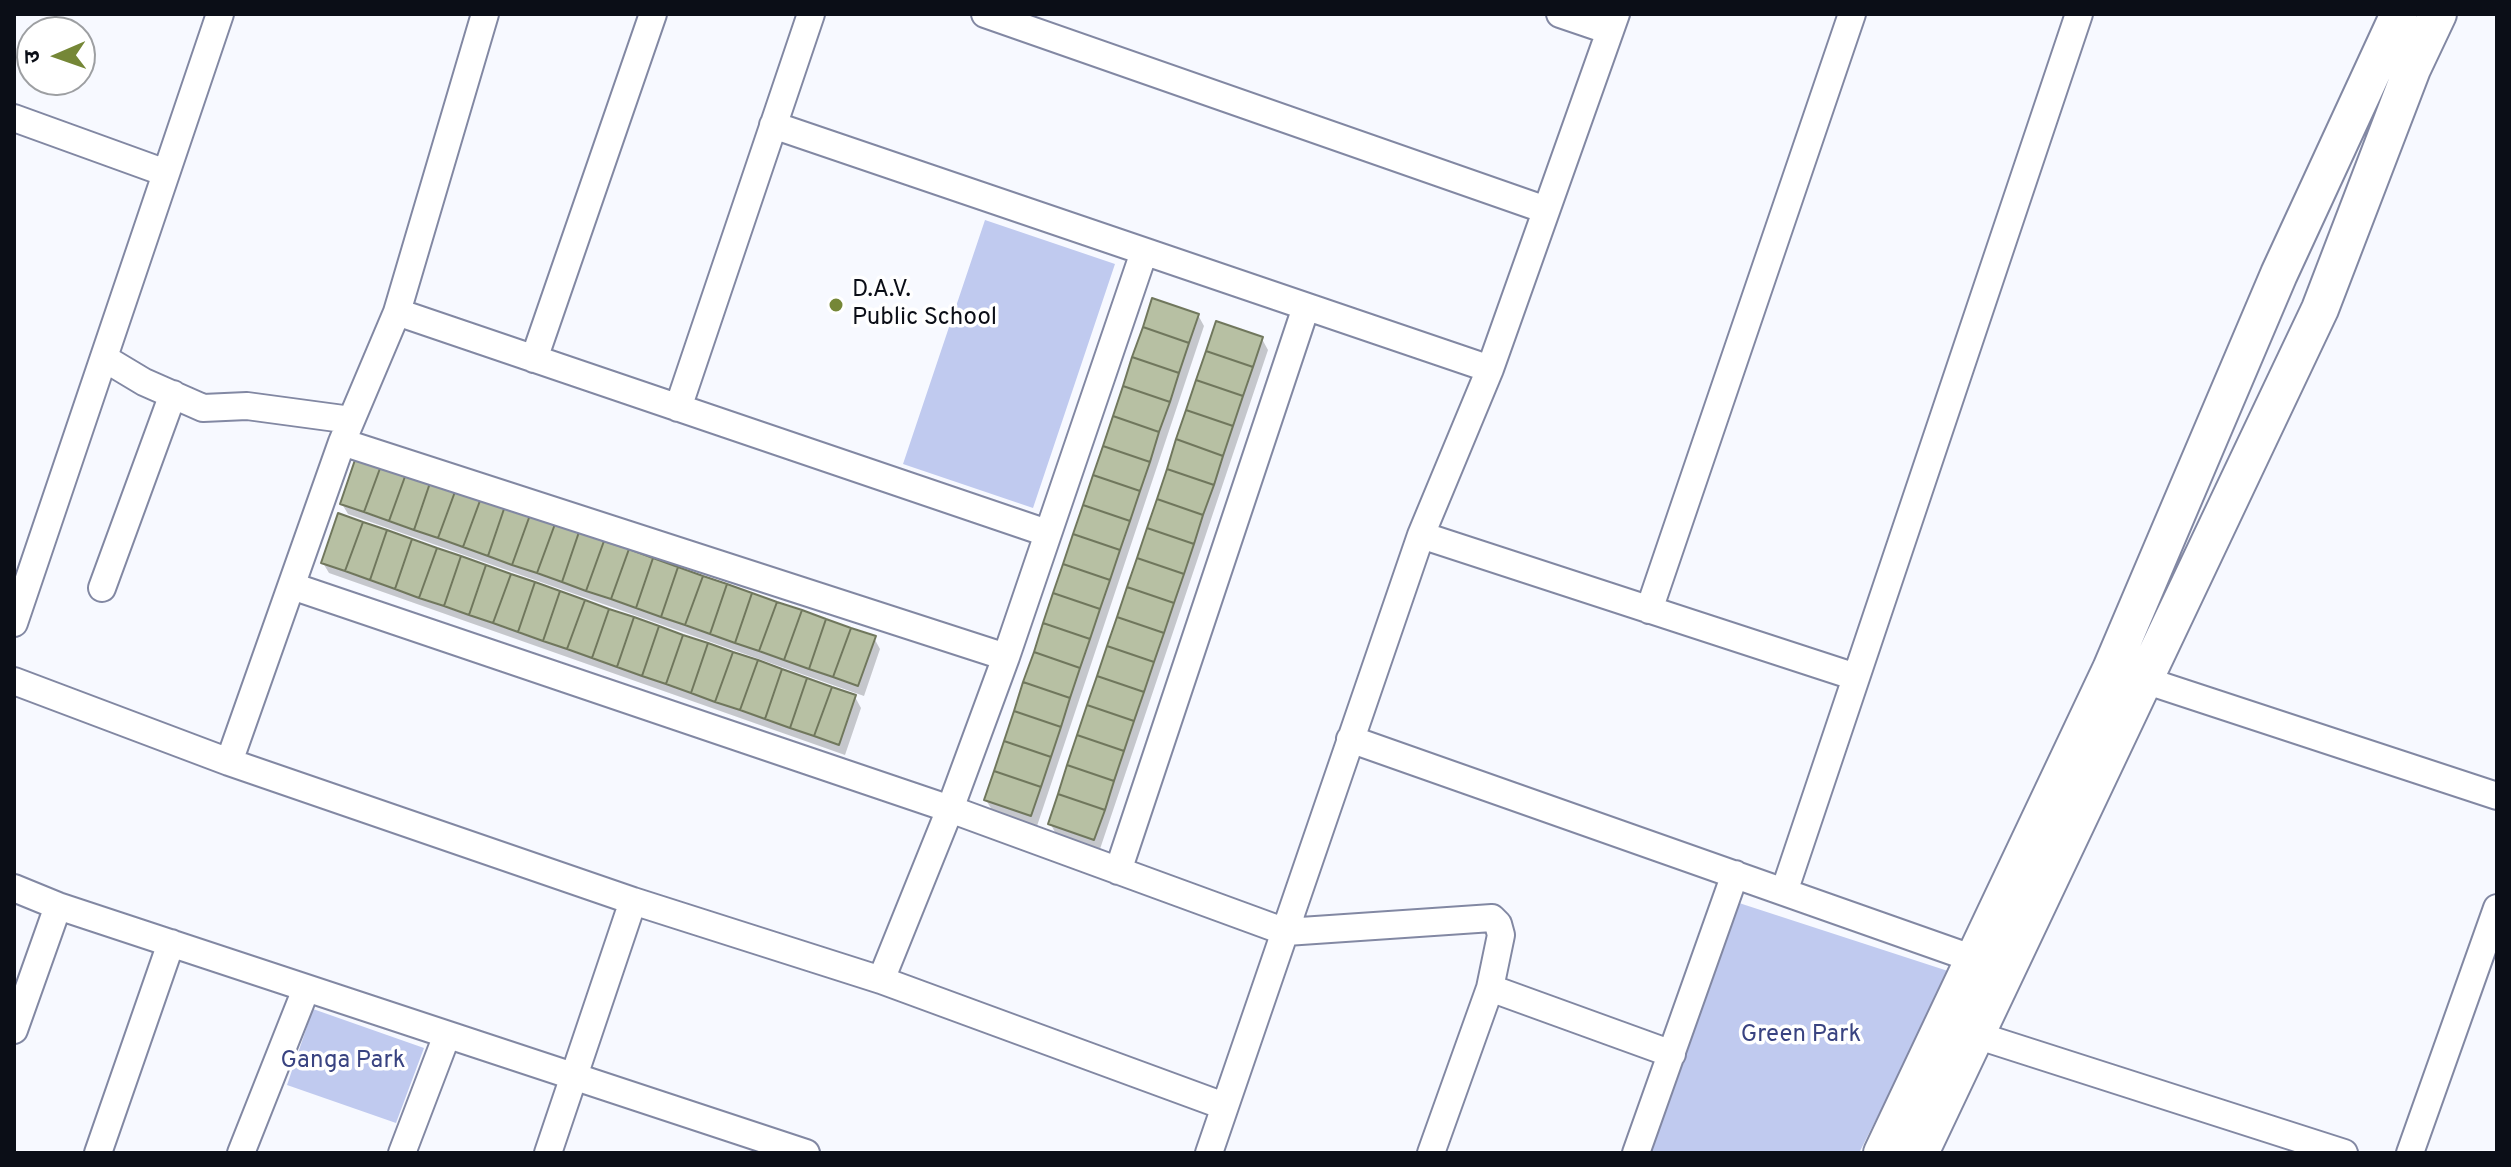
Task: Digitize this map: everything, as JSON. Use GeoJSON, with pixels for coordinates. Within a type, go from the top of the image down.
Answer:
{"type":"FeatureCollection","features":[{"type":"Feature","properties":{"kind":"street"},"geometry":{"type":"LineString","coordinates":[[14,623],[220,14]]}},
{"type":"Feature","properties":{"kind":"street"},"geometry":{"type":"LineString","coordinates":[[229,762],[346,431],[397,312],[485,14]]}},
{"type":"Feature","properties":{"kind":"street"},"geometry":{"type":"LineString","coordinates":[[534,359],[653,14]]}},
{"type":"Feature","properties":{"kind":"street"},"geometry":{"type":"LineString","coordinates":[[678,408],[811,14]]}},
{"type":"Feature","properties":{"kind":"street"},"geometry":{"type":"LineString","coordinates":[[985,14],[1546,210]]}},
{"type":"Feature","properties":{"kind":"street"},"geometry":{"type":"LineString","coordinates":[[1209,1153],[1421,535],[1490,369],[1613,23],[1560,14]]}},
{"type":"Feature","properties":{"kind":"street"},"geometry":{"type":"LineString","coordinates":[[1649,610],[1852,14]]}},
{"type":"Feature","properties":{"kind":"street"},"geometry":{"type":"LineString","coordinates":[[1784,892],[2079,14]]}},
{"type":"Feature","properties":{"kind":"street"},"geometry":{"type":"LineString","coordinates":[[1920,1153],[1976,1035],[2128,674],[2279,274],[2399,14]]}},
{"type":"Feature","properties":{"kind":"street"},"geometry":{"type":"LineString","coordinates":[[1882,1153],[1974,959],[2320,309],[2412,69],[2438,14]]}},
{"type":"Feature","properties":{"kind":"street"},"geometry":{"type":"LineString","coordinates":[[14,118],[166,173]]}},
{"type":"Feature","properties":{"kind":"street"},"geometry":{"type":"LineString","coordinates":[[773,125],[1490,369]]}},
{"type":"Feature","properties":{"kind":"street"},"geometry":{"type":"LineString","coordinates":[[881,980],[950,809],[1006,657],[1144,252]]}},
{"type":"Feature","properties":{"kind":"street"},"geometry":{"type":"LineString","coordinates":[[1118,871],[1306,307]]}},
{"type":"Feature","properties":{"kind":"street"},"geometry":{"type":"LineString","coordinates":[[397,312],[1047,533]]}},
{"type":"Feature","properties":{"kind":"street"},"geometry":{"type":"LineString","coordinates":[[104,358],[144,382],[203,408],[247,406],[346,431],[1006,657]]}},
{"type":"Feature","properties":{"kind":"street"},"geometry":{"type":"LineString","coordinates":[[102,588],[173,394]]}},
{"type":"Feature","properties":{"kind":"street"},"geometry":{"type":"LineString","coordinates":[[1421,535],[1856,677]]}},
{"type":"Feature","properties":{"kind":"street"},"geometry":{"type":"LineString","coordinates":[[292,586],[950,809],[1286,932],[1492,918],[1498,924],[1501,935],[1490,988],[1431,1153]]}},
{"type":"Feature","properties":{"kind":"street"},"geometry":{"type":"LineString","coordinates":[[2128,674],[2497,796]]}},
{"type":"Feature","properties":{"kind":"street"},"geometry":{"type":"LineString","coordinates":[[14,681],[229,762],[633,901],[881,980],[1224,1106]]}},
{"type":"Feature","properties":{"kind":"street"},"geometry":{"type":"LineString","coordinates":[[1350,739],[1974,959]]}},
{"type":"Feature","properties":{"kind":"street"},"geometry":{"type":"LineString","coordinates":[[1636,1153],[1735,874]]}},
{"type":"Feature","properties":{"kind":"street"},"geometry":{"type":"LineString","coordinates":[[14,888],[58,906],[306,989],[806,1153]]}},
{"type":"Feature","properties":{"kind":"street"},"geometry":{"type":"LineString","coordinates":[[548,1153],[633,901]]}},
{"type":"Feature","properties":{"kind":"street"},"geometry":{"type":"LineString","coordinates":[[14,1030],[58,906]]}},
{"type":"Feature","properties":{"kind":"street"},"geometry":{"type":"LineString","coordinates":[[2410,1153],[2497,908]]}},
{"type":"Feature","properties":{"kind":"street"},"geometry":{"type":"LineString","coordinates":[[98,1153],[171,943]]}},
{"type":"Feature","properties":{"kind":"street"},"geometry":{"type":"LineString","coordinates":[[1490,988],[1672,1054]]}},
{"type":"Feature","properties":{"kind":"street"},"geometry":{"type":"LineString","coordinates":[[241,1153],[306,989]]}},
{"type":"Feature","properties":{"kind":"street"},"geometry":{"type":"LineString","coordinates":[[402,1153],[447,1035]]}},
{"type":"Feature","properties":{"kind":"street"},"geometry":{"type":"LineString","coordinates":[[1976,1035],[2344,1153]]}},
{"type":"Feature","properties":{"kind":"green space"},"geometry":{"type":"Polygon","coordinates":[[[985,220],[1115,264],[1033,508],[903,464],[985,220]]]}},
{"type":"Feature","properties":{"kind":"green space","name":"Green Park"},"geometry":{"type":"Polygon","coordinates":[[[1736,902],[1951,972],[1859,1153],[1648,1153],[1736,902]]]}},
{"type":"Feature","properties":{"kind":"green space","name":"Ganga Park"},"geometry":{"type":"Polygon","coordinates":[[[313,1009],[424,1048],[396,1123],[287,1085],[313,1009]]]}},
{"type":"Feature","properties":{"kind":"building"},"geometry":{"type":"Polygon","coordinates":[[[1152,298],[1199,314],[1189,343],[1143,327],[1152,298]]]}},
{"type":"Feature","properties":{"kind":"building"},"geometry":{"type":"Polygon","coordinates":[[[1216,321],[1263,337],[1253,367],[1206,351],[1216,321]]]}},
{"type":"Feature","properties":{"kind":"building"},"geometry":{"type":"Polygon","coordinates":[[[1143,327],[1189,343],[1179,373],[1132,357],[1143,327]]]}},
{"type":"Feature","properties":{"kind":"building"},"geometry":{"type":"Polygon","coordinates":[[[1206,351],[1253,367],[1243,396],[1196,380],[1206,351]]]}},
{"type":"Feature","properties":{"kind":"building"},"geometry":{"type":"Polygon","coordinates":[[[1132,357],[1179,373],[1170,402],[1123,386],[1132,357]]]}},
{"type":"Feature","properties":{"kind":"building"},"geometry":{"type":"Polygon","coordinates":[[[1196,380],[1243,396],[1233,426],[1186,410],[1196,380]]]}},
{"type":"Feature","properties":{"kind":"building"},"geometry":{"type":"Polygon","coordinates":[[[1123,386],[1170,402],[1159,432],[1113,416],[1123,386]]]}},
{"type":"Feature","properties":{"kind":"building"},"geometry":{"type":"Polygon","coordinates":[[[1186,410],[1233,426],[1223,456],[1176,439],[1186,410]]]}},
{"type":"Feature","properties":{"kind":"building"},"geometry":{"type":"Polygon","coordinates":[[[1113,416],[1159,432],[1150,462],[1103,446],[1113,416]]]}},
{"type":"Feature","properties":{"kind":"building"},"geometry":{"type":"Polygon","coordinates":[[[1176,439],[1223,456],[1214,485],[1167,469],[1176,439]]]}},
{"type":"Feature","properties":{"kind":"building"},"geometry":{"type":"Polygon","coordinates":[[[1103,446],[1150,462],[1140,491],[1093,475],[1103,446]]]}},
{"type":"Feature","properties":{"kind":"building"},"geometry":{"type":"Polygon","coordinates":[[[357,454],[382,463],[364,512],[340,504],[357,454]]]}},
{"type":"Feature","properties":{"kind":"building"},"geometry":{"type":"Polygon","coordinates":[[[382,463],[407,471],[389,521],[364,512],[382,463]]]}},
{"type":"Feature","properties":{"kind":"building"},"geometry":{"type":"Polygon","coordinates":[[[1167,469],[1214,485],[1203,515],[1157,499],[1167,469]]]}},
{"type":"Feature","properties":{"kind":"building"},"geometry":{"type":"Polygon","coordinates":[[[407,471],[431,480],[414,530],[389,521],[407,471]]]}},
{"type":"Feature","properties":{"kind":"building"},"geometry":{"type":"Polygon","coordinates":[[[1093,475],[1140,491],[1130,521],[1083,505],[1093,475]]]}},
{"type":"Feature","properties":{"kind":"building"},"geometry":{"type":"Polygon","coordinates":[[[431,480],[456,489],[438,538],[414,530],[431,480]]]}},
{"type":"Feature","properties":{"kind":"building"},"geometry":{"type":"Polygon","coordinates":[[[456,489],[481,498],[463,547],[438,538],[456,489]]]}},
{"type":"Feature","properties":{"kind":"building"},"geometry":{"type":"Polygon","coordinates":[[[481,498],[505,506],[488,556],[463,547],[481,498]]]}},
{"type":"Feature","properties":{"kind":"building"},"geometry":{"type":"Polygon","coordinates":[[[1157,499],[1203,515],[1194,544],[1147,528],[1157,499]]]}},
{"type":"Feature","properties":{"kind":"building"},"geometry":{"type":"Polygon","coordinates":[[[1083,505],[1130,521],[1120,550],[1073,534],[1083,505]]]}},
{"type":"Feature","properties":{"kind":"building"},"geometry":{"type":"Polygon","coordinates":[[[505,506],[530,515],[512,565],[488,556],[505,506]]]}},
{"type":"Feature","properties":{"kind":"building"},"geometry":{"type":"Polygon","coordinates":[[[338,513],[363,522],[345,571],[321,563],[338,513]]]}},
{"type":"Feature","properties":{"kind":"building"},"geometry":{"type":"Polygon","coordinates":[[[530,515],[555,524],[537,573],[512,565],[530,515]]]}},
{"type":"Feature","properties":{"kind":"building"},"geometry":{"type":"Polygon","coordinates":[[[363,522],[387,530],[370,580],[345,571],[363,522]]]}},
{"type":"Feature","properties":{"kind":"building"},"geometry":{"type":"Polygon","coordinates":[[[555,524],[579,532],[562,582],[537,573],[555,524]]]}},
{"type":"Feature","properties":{"kind":"building"},"geometry":{"type":"Polygon","coordinates":[[[1147,528],[1194,544],[1184,574],[1137,558],[1147,528]]]}},
{"type":"Feature","properties":{"kind":"building"},"geometry":{"type":"Polygon","coordinates":[[[387,530],[412,539],[395,589],[370,580],[387,530]]]}},
{"type":"Feature","properties":{"kind":"building"},"geometry":{"type":"Polygon","coordinates":[[[579,532],[604,541],[586,591],[562,582],[579,532]]]}},
{"type":"Feature","properties":{"kind":"building"},"geometry":{"type":"Polygon","coordinates":[[[1073,534],[1120,550],[1110,580],[1063,564],[1073,534]]]}},
{"type":"Feature","properties":{"kind":"building"},"geometry":{"type":"Polygon","coordinates":[[[412,539],[437,548],[419,598],[395,589],[412,539]]]}},
{"type":"Feature","properties":{"kind":"building"},"geometry":{"type":"Polygon","coordinates":[[[604,541],[629,549],[611,599],[586,591],[604,541]]]}},
{"type":"Feature","properties":{"kind":"building"},"geometry":{"type":"Polygon","coordinates":[[[437,548],[461,556],[444,606],[419,598],[437,548]]]}},
{"type":"Feature","properties":{"kind":"building"},"geometry":{"type":"Polygon","coordinates":[[[629,549],[653,558],[636,608],[611,599],[629,549]]]}},
{"type":"Feature","properties":{"kind":"building"},"geometry":{"type":"Polygon","coordinates":[[[461,556],[486,565],[469,615],[444,606],[461,556]]]}},
{"type":"Feature","properties":{"kind":"building"},"geometry":{"type":"Polygon","coordinates":[[[653,558],[678,567],[661,617],[636,608],[653,558]]]}},
{"type":"Feature","properties":{"kind":"building"},"geometry":{"type":"Polygon","coordinates":[[[1137,558],[1184,574],[1174,603],[1127,587],[1137,558]]]}},
{"type":"Feature","properties":{"kind":"building"},"geometry":{"type":"Polygon","coordinates":[[[1063,564],[1110,580],[1100,609],[1053,593],[1063,564]]]}},
{"type":"Feature","properties":{"kind":"building"},"geometry":{"type":"Polygon","coordinates":[[[486,565],[511,574],[493,623],[469,615],[486,565]]]}},
{"type":"Feature","properties":{"kind":"building"},"geometry":{"type":"Polygon","coordinates":[[[678,567],[703,576],[685,625],[661,617],[678,567]]]}},
{"type":"Feature","properties":{"kind":"building"},"geometry":{"type":"Polygon","coordinates":[[[511,574],[535,582],[518,632],[493,623],[511,574]]]}},
{"type":"Feature","properties":{"kind":"building"},"geometry":{"type":"Polygon","coordinates":[[[703,576],[727,584],[710,634],[685,625],[703,576]]]}},
{"type":"Feature","properties":{"kind":"building"},"geometry":{"type":"Polygon","coordinates":[[[535,582],[560,591],[543,641],[518,632],[535,582]]]}},
{"type":"Feature","properties":{"kind":"building"},"geometry":{"type":"Polygon","coordinates":[[[727,584],[752,593],[735,643],[710,634],[727,584]]]}},
{"type":"Feature","properties":{"kind":"building"},"geometry":{"type":"Polygon","coordinates":[[[1127,587],[1174,603],[1164,633],[1117,617],[1127,587]]]}},
{"type":"Feature","properties":{"kind":"building"},"geometry":{"type":"Polygon","coordinates":[[[560,591],[585,600],[567,649],[543,641],[560,591]]]}},
{"type":"Feature","properties":{"kind":"building"},"geometry":{"type":"Polygon","coordinates":[[[752,593],[777,602],[759,651],[735,643],[752,593]]]}},
{"type":"Feature","properties":{"kind":"building"},"geometry":{"type":"Polygon","coordinates":[[[1053,593],[1100,609],[1090,639],[1043,623],[1053,593]]]}},
{"type":"Feature","properties":{"kind":"building"},"geometry":{"type":"Polygon","coordinates":[[[585,600],[609,609],[592,658],[567,649],[585,600]]]}},
{"type":"Feature","properties":{"kind":"building"},"geometry":{"type":"Polygon","coordinates":[[[777,602],[802,610],[784,660],[759,651],[777,602]]]}},
{"type":"Feature","properties":{"kind":"building"},"geometry":{"type":"Polygon","coordinates":[[[609,609],[634,617],[617,667],[592,658],[609,609]]]}},
{"type":"Feature","properties":{"kind":"building"},"geometry":{"type":"Polygon","coordinates":[[[802,610],[826,619],[809,669],[784,660],[802,610]]]}},
{"type":"Feature","properties":{"kind":"building"},"geometry":{"type":"Polygon","coordinates":[[[634,617],[659,626],[642,676],[617,667],[634,617]]]}},
{"type":"Feature","properties":{"kind":"building"},"geometry":{"type":"Polygon","coordinates":[[[1117,617],[1164,633],[1154,662],[1107,646],[1117,617]]]}},
{"type":"Feature","properties":{"kind":"building"},"geometry":{"type":"Polygon","coordinates":[[[826,619],[851,628],[833,677],[809,669],[826,619]]]}},
{"type":"Feature","properties":{"kind":"building"},"geometry":{"type":"Polygon","coordinates":[[[1043,623],[1090,639],[1080,668],[1034,652],[1043,623]]]}},
{"type":"Feature","properties":{"kind":"building"},"geometry":{"type":"Polygon","coordinates":[[[659,626],[683,635],[666,684],[642,676],[659,626]]]}},
{"type":"Feature","properties":{"kind":"building"},"geometry":{"type":"Polygon","coordinates":[[[851,628],[876,636],[858,686],[833,677],[851,628]]]}},
{"type":"Feature","properties":{"kind":"building"},"geometry":{"type":"Polygon","coordinates":[[[683,635],[708,643],[691,693],[666,684],[683,635]]]}},
{"type":"Feature","properties":{"kind":"building"},"geometry":{"type":"Polygon","coordinates":[[[708,643],[733,652],[715,702],[691,693],[708,643]]]}},
{"type":"Feature","properties":{"kind":"building"},"geometry":{"type":"Polygon","coordinates":[[[1107,646],[1154,662],[1144,692],[1097,676],[1107,646]]]}},
{"type":"Feature","properties":{"kind":"building"},"geometry":{"type":"Polygon","coordinates":[[[733,652],[758,660],[740,710],[715,702],[733,652]]]}},
{"type":"Feature","properties":{"kind":"building"},"geometry":{"type":"Polygon","coordinates":[[[1034,652],[1080,668],[1070,698],[1023,682],[1034,652]]]}},
{"type":"Feature","properties":{"kind":"building"},"geometry":{"type":"Polygon","coordinates":[[[758,660],[782,669],[765,719],[740,710],[758,660]]]}},
{"type":"Feature","properties":{"kind":"building"},"geometry":{"type":"Polygon","coordinates":[[[782,669],[807,678],[790,728],[765,719],[782,669]]]}},
{"type":"Feature","properties":{"kind":"building"},"geometry":{"type":"Polygon","coordinates":[[[1097,676],[1144,692],[1134,721],[1087,705],[1097,676]]]}},
{"type":"Feature","properties":{"kind":"building"},"geometry":{"type":"Polygon","coordinates":[[[807,678],[832,687],[814,736],[790,728],[807,678]]]}},
{"type":"Feature","properties":{"kind":"building"},"geometry":{"type":"Polygon","coordinates":[[[1023,682],[1070,698],[1061,727],[1014,711],[1023,682]]]}},
{"type":"Feature","properties":{"kind":"building"},"geometry":{"type":"Polygon","coordinates":[[[832,687],[856,695],[839,745],[814,736],[832,687]]]}},
{"type":"Feature","properties":{"kind":"building"},"geometry":{"type":"Polygon","coordinates":[[[1087,705],[1134,721],[1124,751],[1077,735],[1087,705]]]}},
{"type":"Feature","properties":{"kind":"building"},"geometry":{"type":"Polygon","coordinates":[[[1014,711],[1061,727],[1051,757],[1004,741],[1014,711]]]}},
{"type":"Feature","properties":{"kind":"building"},"geometry":{"type":"Polygon","coordinates":[[[1077,735],[1124,751],[1114,781],[1067,765],[1077,735]]]}},
{"type":"Feature","properties":{"kind":"building"},"geometry":{"type":"Polygon","coordinates":[[[1004,741],[1051,757],[1041,787],[994,771],[1004,741]]]}},
{"type":"Feature","properties":{"kind":"building"},"geometry":{"type":"Polygon","coordinates":[[[1067,765],[1114,781],[1105,810],[1058,794],[1067,765]]]}},
{"type":"Feature","properties":{"kind":"building"},"geometry":{"type":"Polygon","coordinates":[[[994,771],[1041,787],[1031,816],[984,800],[994,771]]]}},
{"type":"Feature","properties":{"kind":"building"},"geometry":{"type":"Polygon","coordinates":[[[1058,794],[1105,810],[1094,840],[1048,824],[1058,794]]]}},
{"type":"Feature","properties":{"kind":"place","name":"D.A.V. Public School"},"geometry":{"type":"Point","coordinates":[836,305]}}]}
